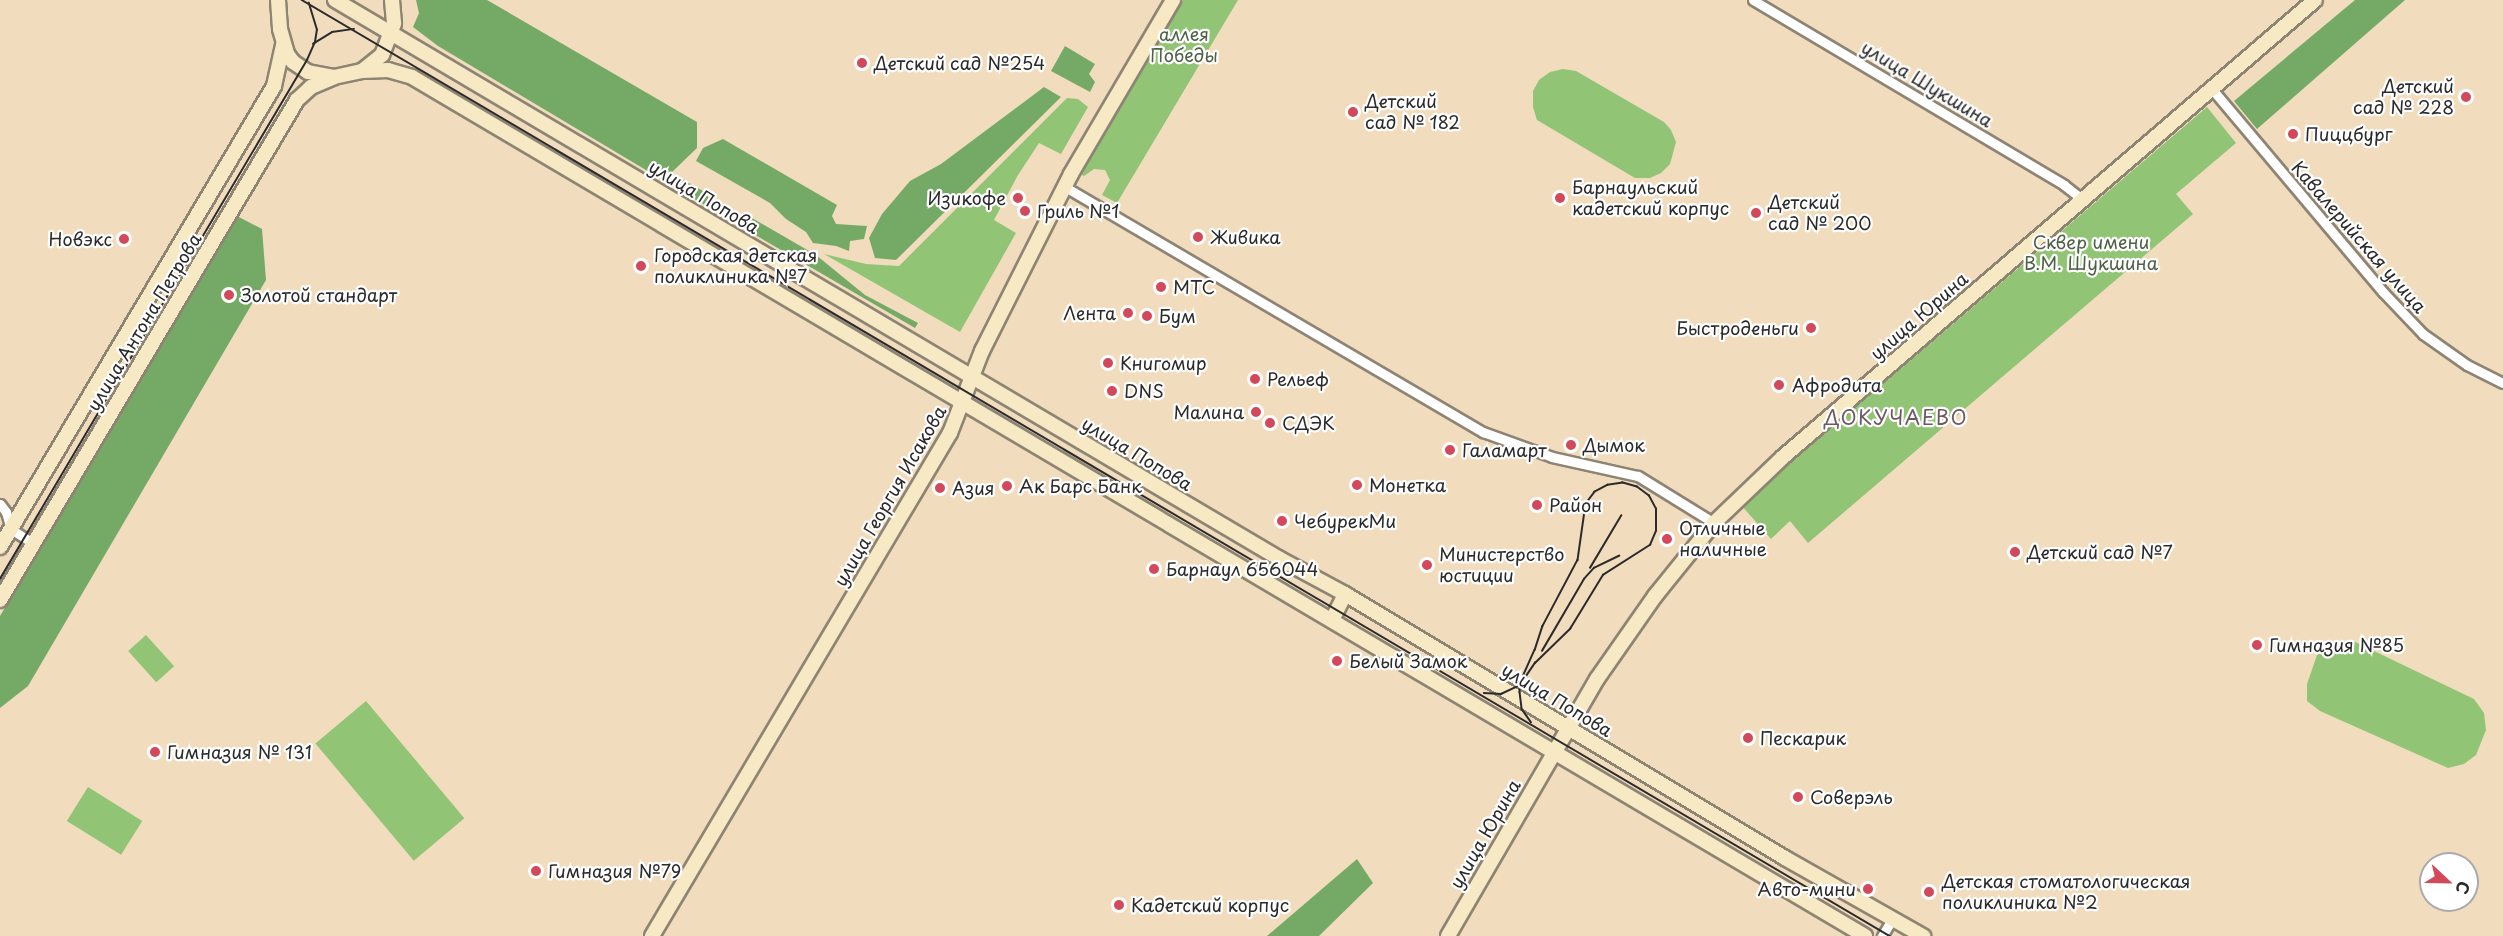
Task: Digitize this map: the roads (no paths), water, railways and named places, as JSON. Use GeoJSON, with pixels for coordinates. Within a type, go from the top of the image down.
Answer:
{"type":"FeatureCollection","features":[{"type":"Feature","properties":{"kind":"main road"},"geometry":{"type":"LineString","coordinates":[[269,0],[278,16]]}},
{"type":"Feature","properties":{"kind":"main road"},"geometry":{"type":"LineString","coordinates":[[278,0],[283,45],[297,65],[308,72],[334,77],[362,71],[388,70],[412,77],[1865,936]]}},
{"type":"Feature","properties":{"kind":"main road","name":"улица Попова"},"geometry":{"type":"LineString","coordinates":[[335,0],[1280,559],[1345,594],[1785,858],[1923,936]]}},
{"type":"Feature","properties":{"kind":"main road"},"geometry":{"type":"LineString","coordinates":[[362,71],[377,61],[392,34],[392,0]]}},
{"type":"Feature","properties":{"kind":"main road","name":"улица Георгия Исакова"},"geometry":{"type":"LineString","coordinates":[[652,936],[942,446],[963,404],[982,351],[1065,187],[1173,0]]}},
{"type":"Feature","properties":{"kind":"main road","name":"улица Юрина"},"geometry":{"type":"LineString","coordinates":[[1448,936],[1568,727],[1624,639],[1714,522],[1783,457],[2315,0]]}},
{"type":"Feature","properties":{"kind":"main road","name":"улица Антона Петрова"},"geometry":{"type":"LineString","coordinates":[[0,547],[274,86],[283,45]]}},
{"type":"Feature","properties":{"kind":"main road","name":"улица Антона Петрова"},"geometry":{"type":"LineString","coordinates":[[0,600],[297,100],[311,87],[334,77]]}},
{"type":"Feature","properties":{"kind":"main road"},"geometry":{"type":"LineString","coordinates":[[1332,620],[1345,594]]}},
{"type":"Feature","properties":{"kind":"street","name":"улица Шукшина"},"geometry":{"type":"LineString","coordinates":[[1753,0],[2064,185],[2082,200]]}},
{"type":"Feature","properties":{"kind":"street","name":"Кавалерийская улица"},"geometry":{"type":"LineString","coordinates":[[2212,89],[2383,292],[2423,334],[2466,365],[2503,383]]}},
{"type":"Feature","properties":{"kind":"street"},"geometry":{"type":"LineString","coordinates":[[1065,187],[1483,432],[1552,457],[1638,476],[1714,522]]}},
{"type":"Feature","properties":{"kind":"street"},"geometry":{"type":"LineString","coordinates":[[0,504],[6,512],[11,529],[34,544]]}},
{"type":"Feature","properties":{"kind":"street"},"geometry":{"type":"LineString","coordinates":[[1882,936],[1893,918]]}},
{"type":"Feature","properties":{"kind":"tram line"},"geometry":{"type":"LineString","coordinates":[[302,0],[1890,936]]}},
{"type":"Feature","properties":{"kind":"tram line"},"geometry":{"type":"LineString","coordinates":[[0,579],[307,60],[315,42],[317,30],[309,3]]}},
{"type":"Feature","properties":{"kind":"tram line"},"geometry":{"type":"LineString","coordinates":[[313,44],[332,32],[354,29]]}},
{"type":"Feature","properties":{"kind":"tram line"},"geometry":{"type":"LineString","coordinates":[[1484,693],[1501,694],[1520,685],[1535,663],[1570,629],[1603,575],[1650,545],[1656,531],[1656,509],[1649,496],[1637,487],[1623,483],[1608,485],[1595,492],[1586,504],[1578,560],[1543,626],[1520,685],[1522,709],[1531,722]]}},
{"type":"Feature","properties":{"kind":"tram line"},"geometry":{"type":"LineString","coordinates":[[1590,568],[1621,516]]}},
{"type":"Feature","properties":{"kind":"tram line"},"geometry":{"type":"LineString","coordinates":[[1542,651],[1584,579],[1594,568],[1619,556]]}},
{"type":"Feature","properties":{"kind":"place","name":"Детский сад №254"},"geometry":{"type":"Point","coordinates":[862,63]}},
{"type":"Feature","properties":{"kind":"place","name":"Детский сад № 228"},"geometry":{"type":"Point","coordinates":[2466,97]}},
{"type":"Feature","properties":{"kind":"place","name":"Детский сад № 182"},"geometry":{"type":"Point","coordinates":[1353,112]}},
{"type":"Feature","properties":{"kind":"place","name":"Пиццбург"},"geometry":{"type":"Point","coordinates":[2293,134]}},
{"type":"Feature","properties":{"kind":"place","name":"Изикофе"},"geometry":{"type":"Point","coordinates":[1018,198]}},
{"type":"Feature","properties":{"kind":"place","name":"Барнаульский кадетский корпус"},"geometry":{"type":"Point","coordinates":[1560,198]}},
{"type":"Feature","properties":{"kind":"place","name":"Гриль №1"},"geometry":{"type":"Point","coordinates":[1025,211]}},
{"type":"Feature","properties":{"kind":"place","name":"Детский сад № 200"},"geometry":{"type":"Point","coordinates":[1756,213]}},
{"type":"Feature","properties":{"kind":"place","name":"Живика"},"geometry":{"type":"Point","coordinates":[1198,237]}},
{"type":"Feature","properties":{"kind":"place","name":"Новэкс"},"geometry":{"type":"Point","coordinates":[124,239]}},
{"type":"Feature","properties":{"kind":"place","name":"Городская детская поликлиника №7"},"geometry":{"type":"Point","coordinates":[641,266]}},
{"type":"Feature","properties":{"kind":"place","name":"МТС"},"geometry":{"type":"Point","coordinates":[1161,287]}},
{"type":"Feature","properties":{"kind":"place","name":"Золотой стандарт"},"geometry":{"type":"Point","coordinates":[229,295]}},
{"type":"Feature","properties":{"kind":"place","name":"Лента"},"geometry":{"type":"Point","coordinates":[1128,313]}},
{"type":"Feature","properties":{"kind":"place","name":"Бум"},"geometry":{"type":"Point","coordinates":[1147,316]}},
{"type":"Feature","properties":{"kind":"place","name":"Быстроденьги"},"geometry":{"type":"Point","coordinates":[1811,328]}},
{"type":"Feature","properties":{"kind":"place","name":"Книгомир"},"geometry":{"type":"Point","coordinates":[1108,363]}},
{"type":"Feature","properties":{"kind":"place","name":"Рельеф"},"geometry":{"type":"Point","coordinates":[1255,379]}},
{"type":"Feature","properties":{"kind":"place","name":"Афродита"},"geometry":{"type":"Point","coordinates":[1779,385]}},
{"type":"Feature","properties":{"kind":"place","name":"DNS"},"geometry":{"type":"Point","coordinates":[1112,391]}},
{"type":"Feature","properties":{"kind":"place","name":"Малина"},"geometry":{"type":"Point","coordinates":[1256,412]}},
{"type":"Feature","properties":{"kind":"place","name":"СДЭК"},"geometry":{"type":"Point","coordinates":[1270,423]}},
{"type":"Feature","properties":{"kind":"place","name":"Дымок"},"geometry":{"type":"Point","coordinates":[1571,445]}},
{"type":"Feature","properties":{"kind":"place","name":"Галамарт"},"geometry":{"type":"Point","coordinates":[1450,450]}},
{"type":"Feature","properties":{"kind":"place","name":"Монетка"},"geometry":{"type":"Point","coordinates":[1357,485]}},
{"type":"Feature","properties":{"kind":"place","name":"Ак Барс Банк"},"geometry":{"type":"Point","coordinates":[1007,486]}},
{"type":"Feature","properties":{"kind":"place","name":"Азия"},"geometry":{"type":"Point","coordinates":[940,488]}},
{"type":"Feature","properties":{"kind":"place","name":"Район"},"geometry":{"type":"Point","coordinates":[1537,505]}},
{"type":"Feature","properties":{"kind":"place","name":"ЧебурекМи"},"geometry":{"type":"Point","coordinates":[1282,521]}},
{"type":"Feature","properties":{"kind":"place","name":"Отличные наличные"},"geometry":{"type":"Point","coordinates":[1667,539]}},
{"type":"Feature","properties":{"kind":"place","name":"Детский сад №7"},"geometry":{"type":"Point","coordinates":[2015,552]}},
{"type":"Feature","properties":{"kind":"place","name":"Министерство юстиции"},"geometry":{"type":"Point","coordinates":[1427,565]}},
{"type":"Feature","properties":{"kind":"place","name":"Барнаул 656044"},"geometry":{"type":"Point","coordinates":[1154,569]}},
{"type":"Feature","properties":{"kind":"place","name":"Гимназия №85"},"geometry":{"type":"Point","coordinates":[2257,645]}},
{"type":"Feature","properties":{"kind":"place","name":"Белый Замок"},"geometry":{"type":"Point","coordinates":[1337,661]}},
{"type":"Feature","properties":{"kind":"place","name":"Пескарик"},"geometry":{"type":"Point","coordinates":[1748,738]}},
{"type":"Feature","properties":{"kind":"place","name":"Гимназия № 131"},"geometry":{"type":"Point","coordinates":[155,752]}},
{"type":"Feature","properties":{"kind":"place","name":"Соверэль"},"geometry":{"type":"Point","coordinates":[1798,797]}},
{"type":"Feature","properties":{"kind":"place","name":"Гимназия №79"},"geometry":{"type":"Point","coordinates":[536,871]}},
{"type":"Feature","properties":{"kind":"place","name":"Авто-мини"},"geometry":{"type":"Point","coordinates":[1868,889]}},
{"type":"Feature","properties":{"kind":"place","name":"Детская стоматологическая поликлиника №2"},"geometry":{"type":"Point","coordinates":[1929,892]}},
{"type":"Feature","properties":{"kind":"place","name":"Кадетский корпус"},"geometry":{"type":"Point","coordinates":[1119,905]}},
{"type":"Feature","properties":{"kind":"district","name":"ДОКУЧАЕВО"},"geometry":{"type":"Point","coordinates":[1896,417]}},
{"type":"Feature","properties":{"kind":"park label","name":"аллея Победы"},"geometry":{"type":"Point","coordinates":[1184,45]}},
{"type":"Feature","properties":{"kind":"park label","name":"Сквер имени В.М. Шукшина"},"geometry":{"type":"Point","coordinates":[2091,253]}}]}
